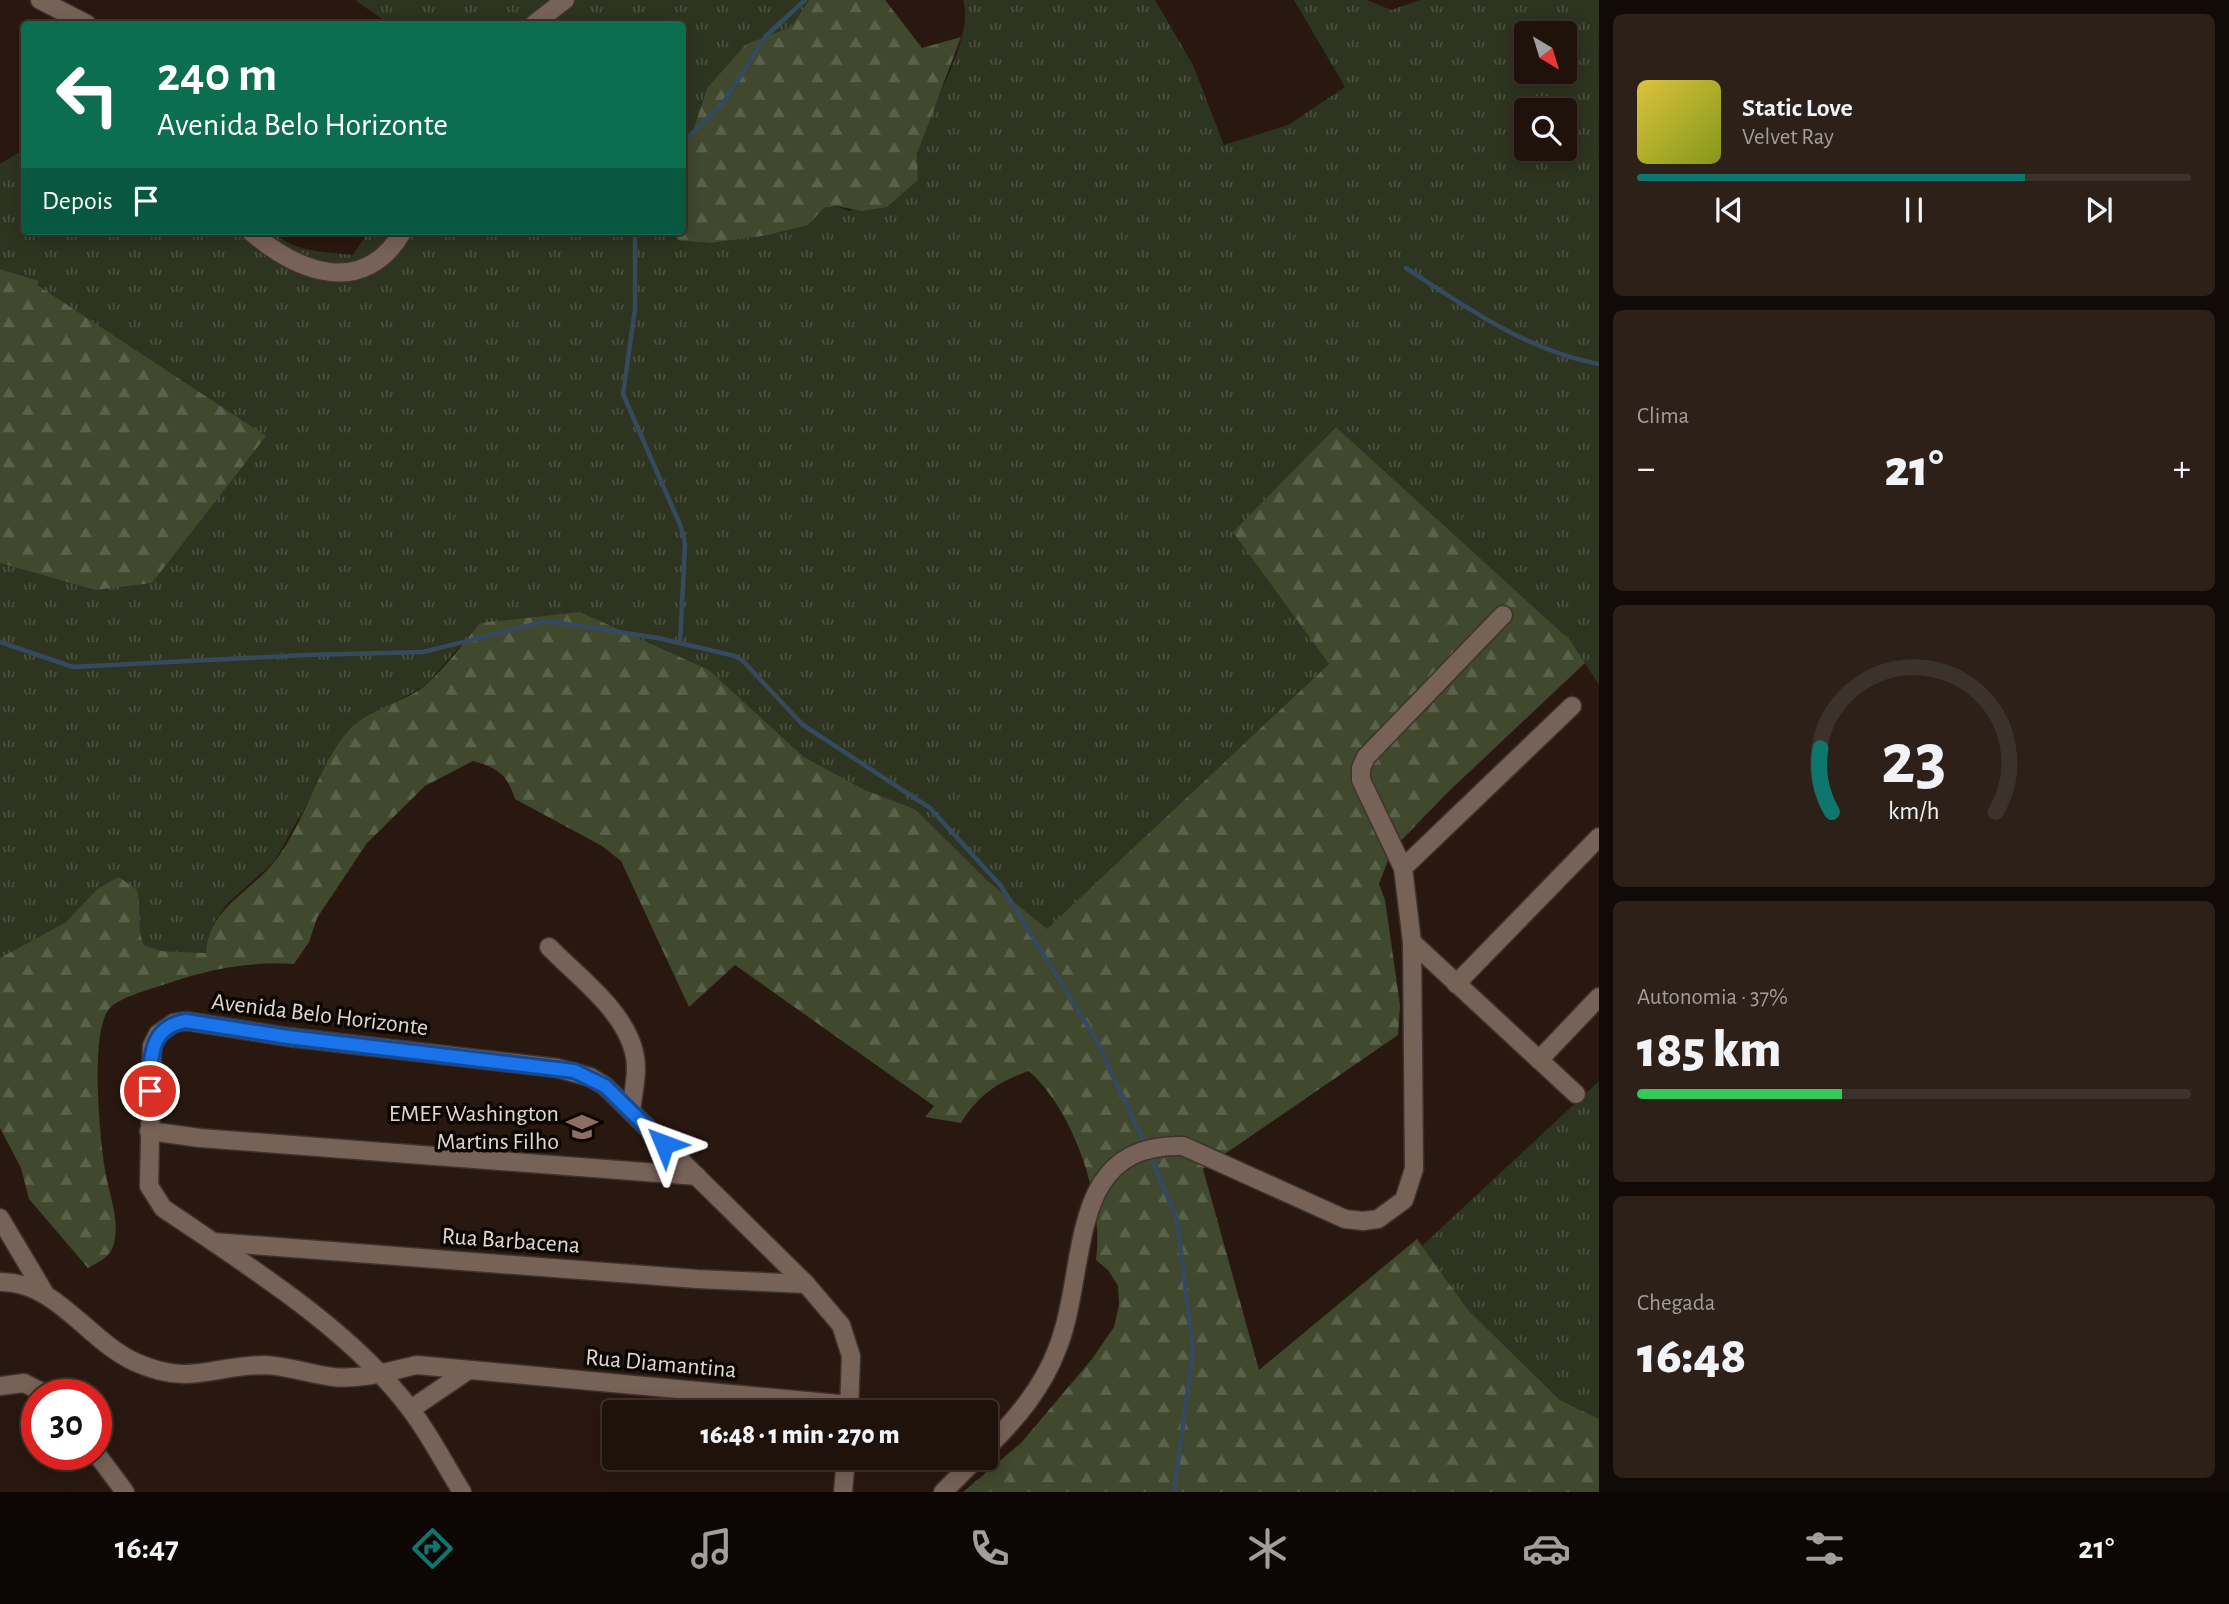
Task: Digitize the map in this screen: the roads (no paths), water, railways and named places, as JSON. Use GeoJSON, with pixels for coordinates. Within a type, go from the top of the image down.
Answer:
{"type":"FeatureCollection","features":[{"type":"Feature","properties":{"kind":"street"},"geometry":{"type":"LineString","coordinates":[[40,0],[81,21]]}},
{"type":"Feature","properties":{"kind":"street"},"geometry":{"type":"LineString","coordinates":[[538,21],[565,0]]}},
{"type":"Feature","properties":{"kind":"street"},"geometry":{"type":"LineString","coordinates":[[255,235],[284,258],[308,269],[333,273],[356,270],[374,262],[386,253],[400,235]]}},
{"type":"Feature","properties":{"kind":"street"},"geometry":{"type":"LineString","coordinates":[[998,1437],[1013,1422],[1045,1377],[1066,1322],[1088,1215],[1101,1182],[1112,1167],[1128,1156],[1162,1146],[1183,1146],[1345,1219],[1363,1222],[1378,1219],[1404,1200],[1414,1169],[1412,942],[1403,868],[1361,780],[1361,768],[1366,757],[1503,615]]}},
{"type":"Feature","properties":{"kind":"street"},"geometry":{"type":"LineString","coordinates":[[1403,868],[1572,706]]}},
{"type":"Feature","properties":{"kind":"street"},"geometry":{"type":"LineString","coordinates":[[1456,984],[1599,837]]}},
{"type":"Feature","properties":{"kind":"street"},"geometry":{"type":"LineString","coordinates":[[1412,942],[1576,1094]]}},
{"type":"Feature","properties":{"kind":"street"},"geometry":{"type":"LineString","coordinates":[[549,947],[614,1013],[627,1033],[635,1052],[636,1074],[631,1111]]}},
{"type":"Feature","properties":{"kind":"street"},"geometry":{"type":"LineString","coordinates":[[1539,1060],[1599,997]]}},
{"type":"Feature","properties":{"kind":"street","name":"Avenida Belo Horizonte"},"geometry":{"type":"LineString","coordinates":[[462,1492],[411,1409],[378,1374],[335,1333],[163,1208],[155,1199],[149,1186],[152,1046],[164,1028],[186,1021],[288,1037],[574,1071],[605,1086],[806,1284],[841,1325],[848,1342],[849,1400]]}},
{"type":"Feature","properties":{"kind":"street"},"geometry":{"type":"LineString","coordinates":[[149,1130],[200,1138],[697,1176]]}},
{"type":"Feature","properties":{"kind":"street"},"geometry":{"type":"LineString","coordinates":[[0,1218],[44,1293]]}},
{"type":"Feature","properties":{"kind":"street","name":"Rua Barbacena"},"geometry":{"type":"LineString","coordinates":[[212,1242],[697,1279],[806,1284]]}},
{"type":"Feature","properties":{"kind":"street"},"geometry":{"type":"LineString","coordinates":[[0,1282],[26,1286],[44,1293]]}},
{"type":"Feature","properties":{"kind":"street","name":"Rua Diamantina"},"geometry":{"type":"LineString","coordinates":[[44,1293],[114,1350],[156,1370],[179,1375],[202,1375],[263,1365],[333,1377],[378,1374],[417,1366],[759,1400]]}},
{"type":"Feature","properties":{"kind":"street"},"geometry":{"type":"LineString","coordinates":[[411,1409],[467,1371]]}},
{"type":"Feature","properties":{"kind":"street"},"geometry":{"type":"LineString","coordinates":[[0,1386],[21,1383]]}},
{"type":"Feature","properties":{"kind":"street"},"geometry":{"type":"LineString","coordinates":[[109,1470],[125,1492]]}},
{"type":"Feature","properties":{"kind":"street"},"geometry":{"type":"LineString","coordinates":[[844,1492],[845,1470]]}},
{"type":"Feature","properties":{"kind":"street"},"geometry":{"type":"LineString","coordinates":[[943,1492],[965,1470]]}},
{"type":"Feature","properties":{"kind":"waterway"},"geometry":{"type":"LineString","coordinates":[[686,139],[723,103],[766,36],[805,0]]}},
{"type":"Feature","properties":{"kind":"waterway"},"geometry":{"type":"LineString","coordinates":[[635,235],[635,309],[623,394],[681,527],[685,544],[680,643]]}},
{"type":"Feature","properties":{"kind":"waterway"},"geometry":{"type":"LineString","coordinates":[[1406,268],[1474,312],[1522,338],[1572,358],[1599,364]]}},
{"type":"Feature","properties":{"kind":"waterway"},"geometry":{"type":"LineString","coordinates":[[0,642],[73,667],[423,652],[547,621],[658,638],[735,656],[743,661],[803,725],[930,808],[1001,886],[1096,1039],[1146,1146]]}},
{"type":"Feature","properties":{"kind":"waterway"},"geometry":{"type":"LineString","coordinates":[[1149,1154],[1177,1219],[1193,1351],[1174,1492]]}},
{"type":"Feature","properties":{"kind":"place","name":"EMEF Washington Martins Filho"},"geometry":{"type":"Point","coordinates":[582,1127]}}]}
